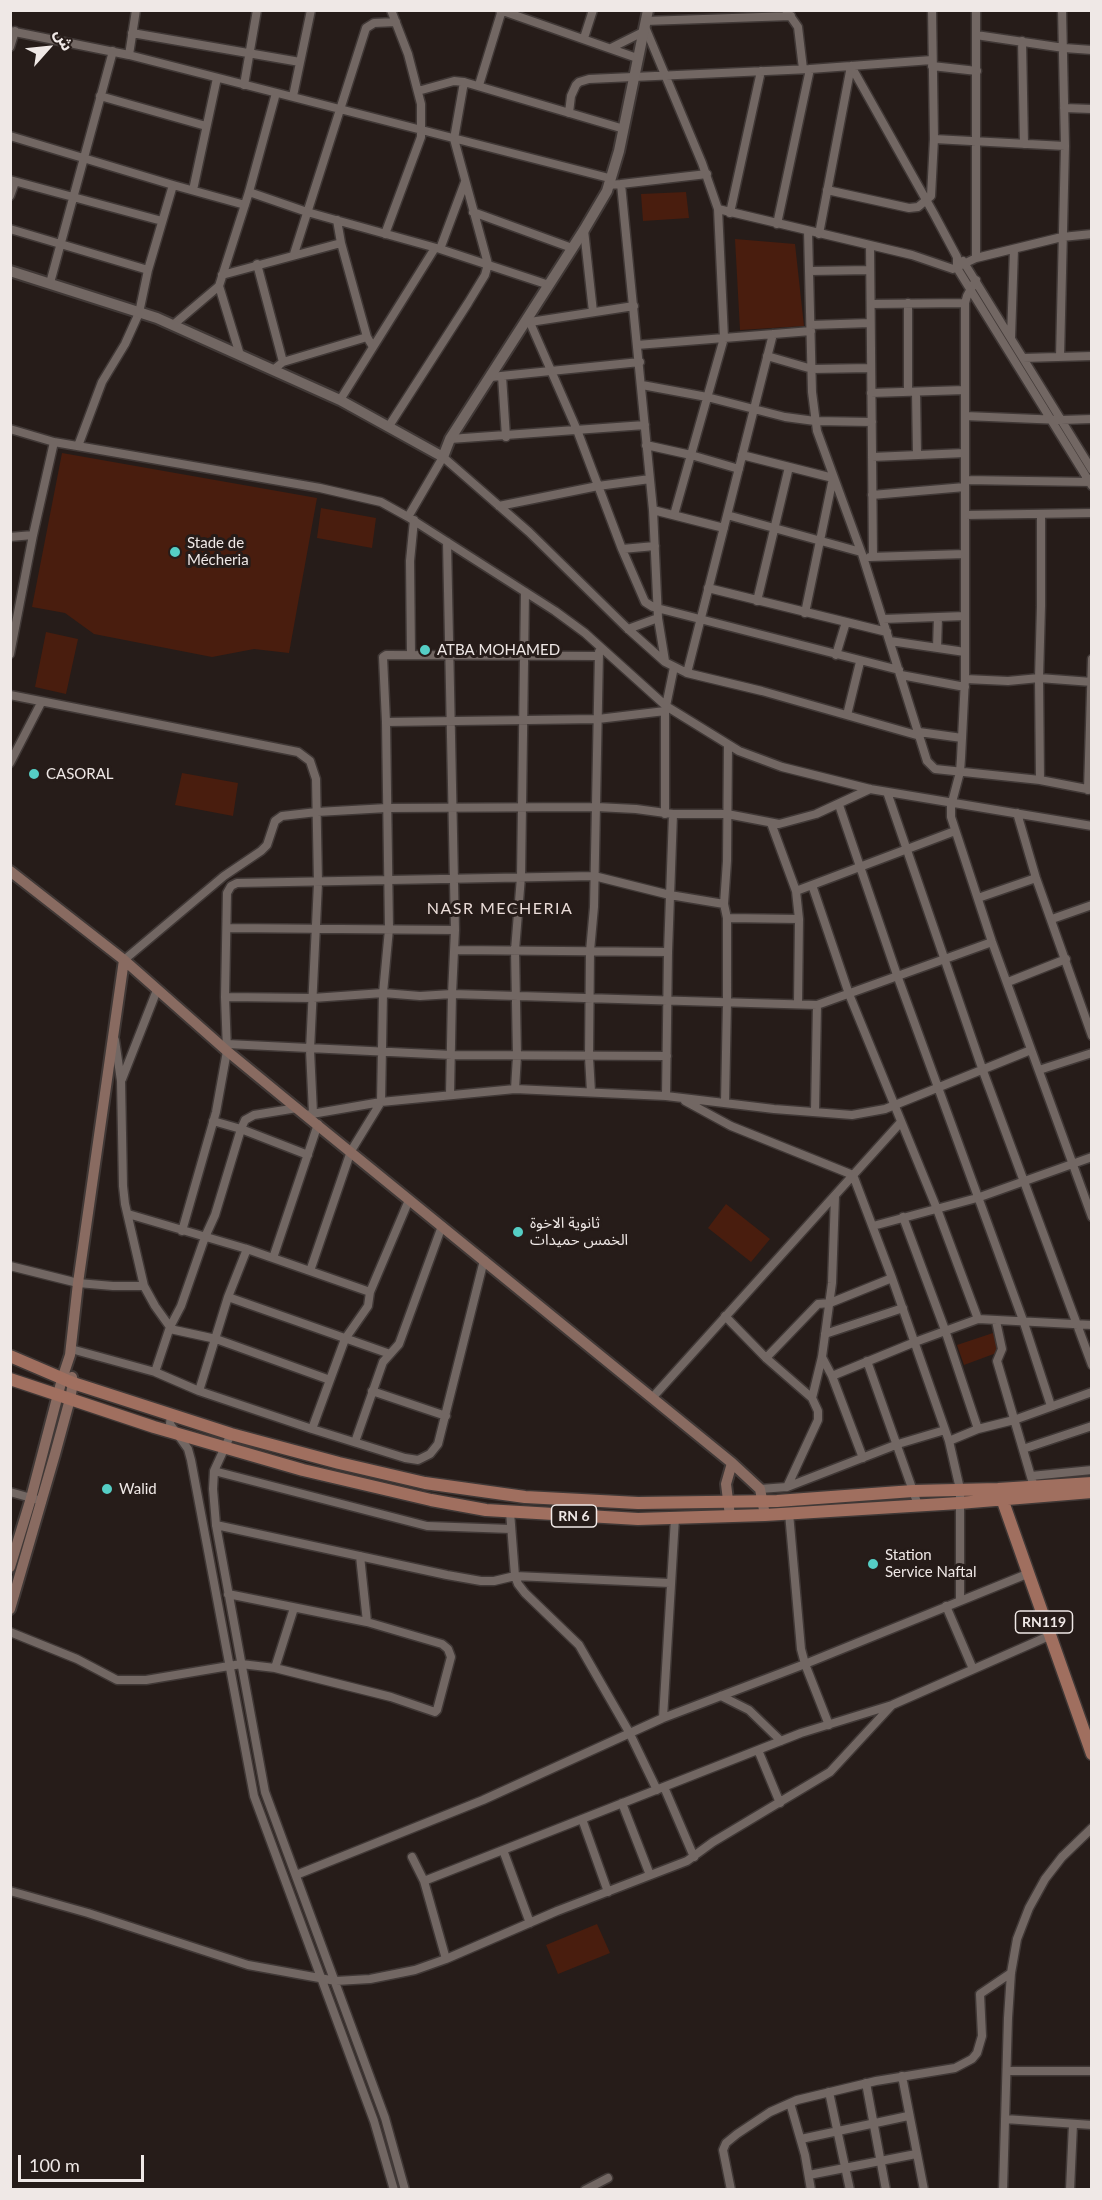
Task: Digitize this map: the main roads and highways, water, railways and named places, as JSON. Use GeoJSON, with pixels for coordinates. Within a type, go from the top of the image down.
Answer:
{"type":"FeatureCollection","features":[{"type":"Feature","properties":{"kind":"main road"},"geometry":{"type":"LineString","coordinates":[[10,872],[124,960],[409,1200],[732,1463],[762,1495],[765,1515]]}},
{"type":"Feature","properties":{"kind":"main road"},"geometry":{"type":"LineString","coordinates":[[10,1609],[67,1381],[78,1283],[124,960]]}},
{"type":"Feature","properties":{"kind":"main road","name":"RN 6"},"geometry":{"type":"LineString","coordinates":[[10,1356],[67,1381],[231,1434],[339,1463],[425,1483],[467,1490],[596,1502],[728,1501],[762,1495],[960,1489],[1000,1494],[1092,1492]]}},
{"type":"Feature","properties":{"kind":"main road","name":"RN 6"},"geometry":{"type":"LineString","coordinates":[[10,1379],[175,1433],[303,1470],[403,1494],[486,1510],[638,1519],[765,1515],[959,1503],[1000,1494],[1032,1481],[1092,1483]]}},
{"type":"Feature","properties":{"kind":"main road"},"geometry":{"type":"LineString","coordinates":[[730,1516],[726,1484],[732,1463]]}},
{"type":"Feature","properties":{"kind":"main road","name":"RN119"},"geometry":{"type":"LineString","coordinates":[[1000,1494],[1092,1754]]}},
{"type":"Feature","properties":{"kind":"main road"},"geometry":{"type":"LineString","coordinates":[[10,1568],[37,1499]]}},
{"type":"Feature","properties":{"kind":"place","name":"Stade de Mécheria"},"geometry":{"type":"Point","coordinates":[175,552]}},
{"type":"Feature","properties":{"kind":"place","name":"ATBA MOHAMED"},"geometry":{"type":"Point","coordinates":[425,650]}},
{"type":"Feature","properties":{"kind":"place","name":"CASORAL"},"geometry":{"type":"Point","coordinates":[34,774]}},
{"type":"Feature","properties":{"kind":"place","name":"ثانوية الاخوة الخمس حميدات"},"geometry":{"type":"Point","coordinates":[518,1232]}},
{"type":"Feature","properties":{"kind":"place","name":"Walid"},"geometry":{"type":"Point","coordinates":[107,1489]}},
{"type":"Feature","properties":{"kind":"place","name":"Station Service Naftal"},"geometry":{"type":"Point","coordinates":[873,1564]}},
{"type":"Feature","properties":{"kind":"district","name":"NASR MECHERIA"},"geometry":{"type":"Point","coordinates":[500,909]}}]}
